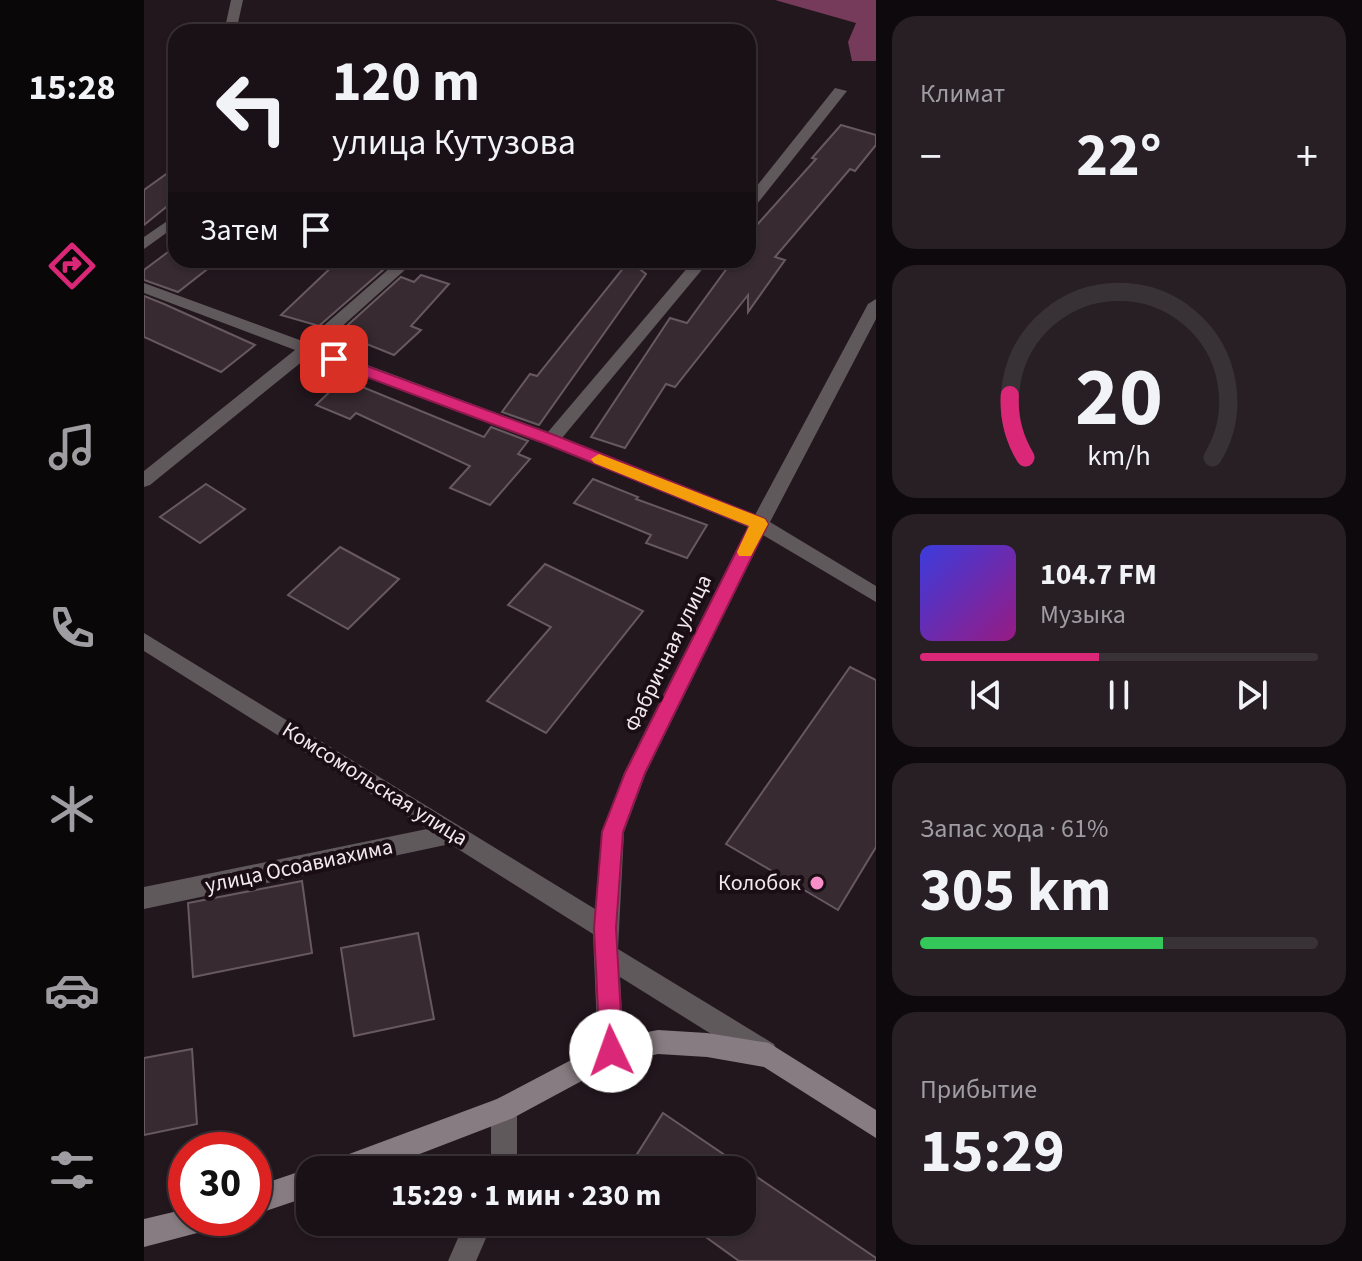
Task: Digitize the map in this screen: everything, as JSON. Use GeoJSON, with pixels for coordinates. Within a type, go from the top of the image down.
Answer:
{"type":"FeatureCollection","features":[{"type":"Feature","properties":{"kind":"street"},"geometry":{"type":"LineString","coordinates":[[232,24],[237,0]]}},
{"type":"Feature","properties":{"kind":"street"},"geometry":{"type":"LineString","coordinates":[[756,196],[840,91]]}},
{"type":"Feature","properties":{"kind":"street"},"geometry":{"type":"LineString","coordinates":[[144,244],[168,225]]}},
{"type":"Feature","properties":{"kind":"street"},"geometry":{"type":"LineString","coordinates":[[144,481],[307,349],[399,268]]}},
{"type":"Feature","properties":{"kind":"street"},"geometry":{"type":"LineString","coordinates":[[551,440],[614,361],[695,268]]}},
{"type":"Feature","properties":{"kind":"street"},"geometry":{"type":"LineString","coordinates":[[144,288],[551,440],[759,524],[876,595]]}},
{"type":"Feature","properties":{"kind":"street","name":"Фабричная улица"},"geometry":{"type":"LineString","coordinates":[[611,1051],[605,928],[613,832],[618,817],[635,773],[759,524],[876,304]]}},
{"type":"Feature","properties":{"kind":"street","name":"Комсомольская улица"},"geometry":{"type":"LineString","coordinates":[[144,641],[605,928]]}},
{"type":"Feature","properties":{"kind":"street","name":"улица Осоавиахима"},"geometry":{"type":"LineString","coordinates":[[144,898],[454,833]]}},
{"type":"Feature","properties":{"kind":"street"},"geometry":{"type":"LineString","coordinates":[[606,955],[876,1125]]}},
{"type":"Feature","properties":{"kind":"street"},"geometry":{"type":"LineString","coordinates":[[380,1156],[504,1109],[611,1051],[658,1042],[707,1045],[769,1055]]}},
{"type":"Feature","properties":{"kind":"street"},"geometry":{"type":"LineString","coordinates":[[504,1109],[504,1156]]}},
{"type":"Feature","properties":{"kind":"street"},"geometry":{"type":"LineString","coordinates":[[272,1195],[296,1187]]}},
{"type":"Feature","properties":{"kind":"street"},"geometry":{"type":"LineString","coordinates":[[144,1233],[168,1227]]}},
{"type":"Feature","properties":{"kind":"street"},"geometry":{"type":"LineString","coordinates":[[462,1261],[473,1236]]}},
{"type":"Feature","properties":{"kind":"shaded area"},"geometry":{"type":"Polygon","coordinates":[[[775,0],[876,0],[876,61],[852,61],[848,42],[856,23],[775,0]]]}},
{"type":"Feature","properties":{"kind":"building"},"geometry":{"type":"Polygon","coordinates":[[[841,125],[876,135],[876,145],[855,171],[850,169],[775,257],[785,260],[748,312],[748,295],[675,387],[666,384],[625,448],[591,437],[670,318],[687,323],[727,268],[756,268],[756,226],[816,159],[812,158],[841,125]]]}},
{"type":"Feature","properties":{"kind":"building"},"geometry":{"type":"Polygon","coordinates":[[[168,173],[168,206],[144,225],[144,190],[168,173]]]}},
{"type":"Feature","properties":{"kind":"building"},"geometry":{"type":"Polygon","coordinates":[[[168,252],[168,268],[209,268],[178,292],[144,280],[144,270],[168,252]]]}},
{"type":"Feature","properties":{"kind":"building"},"geometry":{"type":"Polygon","coordinates":[[[331,268],[383,270],[319,326],[281,315],[331,268]]]}},
{"type":"Feature","properties":{"kind":"building"},"geometry":{"type":"Polygon","coordinates":[[[623,268],[638,268],[646,274],[539,425],[502,412],[530,374],[537,376],[623,268]]]}},
{"type":"Feature","properties":{"kind":"building"},"geometry":{"type":"Polygon","coordinates":[[[421,275],[449,284],[411,326],[421,330],[394,355],[339,333],[401,277],[414,282],[421,275]]]}},
{"type":"Feature","properties":{"kind":"building"},"geometry":{"type":"Polygon","coordinates":[[[144,296],[255,345],[221,372],[144,337],[144,296]]]}},
{"type":"Feature","properties":{"kind":"building"},"geometry":{"type":"Polygon","coordinates":[[[343,379],[484,437],[491,427],[528,441],[518,454],[530,459],[490,505],[450,488],[470,466],[356,413],[350,419],[316,405],[343,379]]]}},
{"type":"Feature","properties":{"kind":"building"},"geometry":{"type":"Polygon","coordinates":[[[593,479],[638,497],[636,499],[707,525],[687,558],[646,543],[651,535],[574,503],[593,479]]]}},
{"type":"Feature","properties":{"kind":"building"},"geometry":{"type":"Polygon","coordinates":[[[206,484],[245,509],[200,543],[160,517],[206,484]]]}},
{"type":"Feature","properties":{"kind":"building"},"geometry":{"type":"Polygon","coordinates":[[[340,547],[399,579],[348,629],[288,595],[340,547]]]}},
{"type":"Feature","properties":{"kind":"building"},"geometry":{"type":"Polygon","coordinates":[[[545,564],[643,611],[546,733],[487,701],[551,627],[508,605],[545,564]]]}},
{"type":"Feature","properties":{"kind":"building"},"geometry":{"type":"Polygon","coordinates":[[[850,667],[876,680],[876,847],[838,910],[726,844],[850,667]]]}},
{"type":"Feature","properties":{"kind":"building"},"geometry":{"type":"Polygon","coordinates":[[[302,881],[312,953],[193,977],[188,903],[302,881]]]}},
{"type":"Feature","properties":{"kind":"building"},"geometry":{"type":"Polygon","coordinates":[[[418,933],[434,1019],[354,1036],[341,948],[418,933]]]}},
{"type":"Feature","properties":{"kind":"building"},"geometry":{"type":"Polygon","coordinates":[[[192,1049],[197,1124],[144,1135],[144,1058],[192,1049]]]}},
{"type":"Feature","properties":{"kind":"building"},"geometry":{"type":"Polygon","coordinates":[[[663,1113],[726,1156],[636,1156],[663,1113]]]}},
{"type":"Feature","properties":{"kind":"building"},"geometry":{"type":"Polygon","coordinates":[[[756,1176],[876,1258],[876,1261],[739,1261],[704,1236],[756,1236],[756,1176]]]}},
{"type":"Feature","properties":{"kind":"slow traffic"},"geometry":{"type":"LineString","coordinates":[[599,459],[759,524],[745,552]]}},
{"type":"Feature","properties":{"kind":"place","name":"Колобок"},"geometry":{"type":"Point","coordinates":[817,883]}},
{"type":"Feature","properties":{"kind":"route"},"geometry":{"type":"LineString","coordinates":[[334,359],[551,440],[759,524],[635,773],[613,832],[605,928],[611,1051]]}}]}
